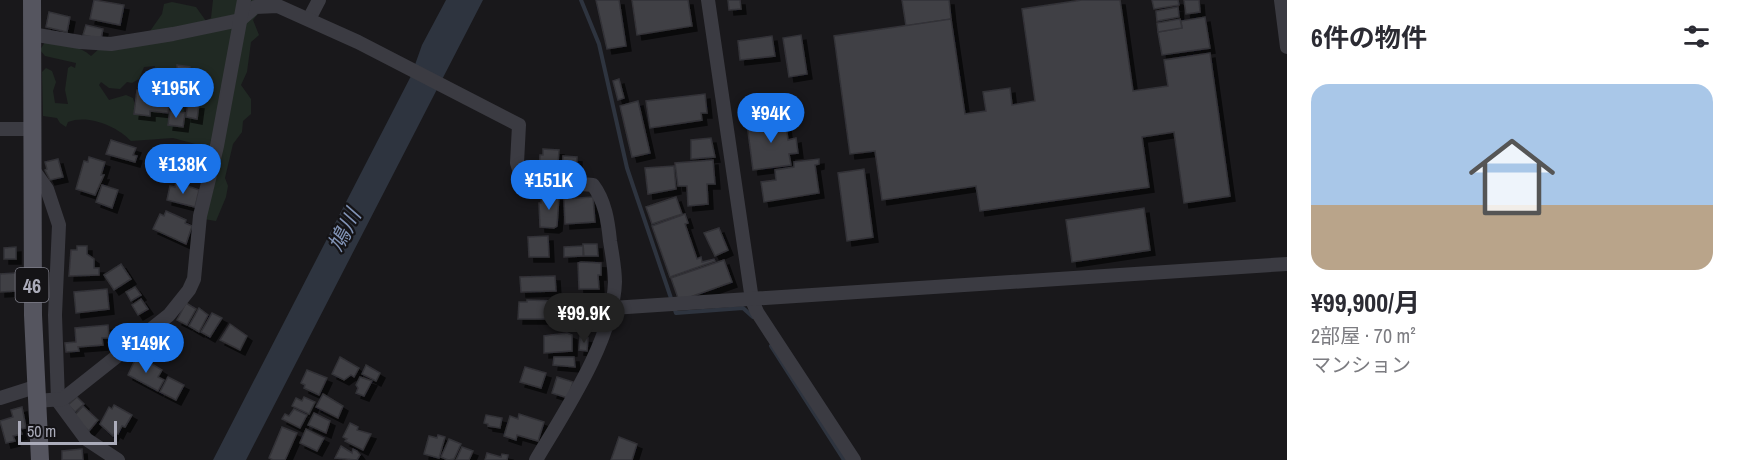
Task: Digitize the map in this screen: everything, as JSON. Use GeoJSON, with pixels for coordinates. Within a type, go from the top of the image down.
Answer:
{"type":"FeatureCollection","features":[{"type":"Feature","properties":{"kind":"main road","name":"46"},"geometry":{"type":"LineString","coordinates":[[32,0],[32,168],[36,394],[40,460]]}},
{"type":"Feature","properties":{"kind":"street"},"geometry":{"type":"LineString","coordinates":[[58,400],[169,315],[189,290],[194,279],[200,216],[244,0]]}},
{"type":"Feature","properties":{"kind":"street"},"geometry":{"type":"LineString","coordinates":[[309,19],[319,0]]}},
{"type":"Feature","properties":{"kind":"street"},"geometry":{"type":"LineString","coordinates":[[708,0],[752,300],[757,312],[854,460]]}},
{"type":"Feature","properties":{"kind":"street"},"geometry":{"type":"LineString","coordinates":[[1281,0],[1287,47]]}},
{"type":"Feature","properties":{"kind":"street"},"geometry":{"type":"LineString","coordinates":[[31,34],[80,42],[111,44],[240,20],[255,7],[278,6],[409,68],[519,125],[517,163],[522,179],[593,185],[602,198],[615,280],[612,308],[589,366],[536,460]]}},
{"type":"Feature","properties":{"kind":"street"},"geometry":{"type":"LineString","coordinates":[[0,129],[32,129]]}},
{"type":"Feature","properties":{"kind":"street"},"geometry":{"type":"LineString","coordinates":[[32,168],[47,189],[59,225],[55,315],[58,400],[86,439],[118,460]]}},
{"type":"Feature","properties":{"kind":"street"},"geometry":{"type":"LineString","coordinates":[[612,308],[1287,264]]}},
{"type":"Feature","properties":{"kind":"street"},"geometry":{"type":"LineString","coordinates":[[0,398],[36,394],[58,400]]}},
{"type":"Feature","properties":{"kind":"shaded area"},"geometry":{"type":"Polygon","coordinates":[[[213,0],[256,0],[258,14],[253,20],[259,35],[251,42],[247,72],[241,85],[251,99],[251,114],[243,121],[242,132],[233,144],[225,178],[228,186],[226,197],[216,221],[204,219],[204,174],[197,166],[199,145],[173,138],[131,141],[102,123],[84,119],[68,122],[66,127],[57,118],[43,116],[42,72],[46,68],[52,71],[56,82],[53,91],[55,103],[68,104],[65,90],[68,68],[71,66],[75,68],[76,63],[45,56],[40,50],[45,42],[76,48],[91,56],[108,41],[127,34],[148,34],[162,14],[164,4],[172,2],[196,7],[206,21],[211,18],[213,0]],[[155,66],[144,67],[139,79],[132,83],[127,82],[120,89],[109,88],[101,82],[99,85],[109,100],[126,95],[133,98],[136,109],[143,113],[154,110],[166,115],[169,113],[166,102],[170,99],[181,103],[187,118],[190,117],[193,107],[187,85],[199,78],[178,78],[164,70],[163,77],[155,82],[152,77],[155,66]]]}},
{"type":"Feature","properties":{"kind":"water","name":"鳩川"},"geometry":{"type":"Polygon","coordinates":[[[446,0],[483,0],[246,460],[213,460],[411,76],[422,45],[446,0]]]}},
{"type":"Feature","properties":{"kind":"building"},"geometry":{"type":"Polygon","coordinates":[[[94,0],[124,5],[120,25],[90,19],[94,0]]]}},
{"type":"Feature","properties":{"kind":"building"},"geometry":{"type":"Polygon","coordinates":[[[596,0],[619,0],[626,46],[607,49],[596,0]]]}},
{"type":"Feature","properties":{"kind":"building"},"geometry":{"type":"Polygon","coordinates":[[[632,0],[688,0],[692,26],[637,35],[632,0]]]}},
{"type":"Feature","properties":{"kind":"building"},"geometry":{"type":"Polygon","coordinates":[[[728,0],[740,0],[741,9],[729,10],[728,0]]]}},
{"type":"Feature","properties":{"kind":"building"},"geometry":{"type":"Polygon","coordinates":[[[902,0],[949,0],[951,19],[906,26],[902,0]]]}},
{"type":"Feature","properties":{"kind":"building"},"geometry":{"type":"Polygon","coordinates":[[[1082,0],[1120,0],[1133,91],[1168,86],[1164,60],[1210,53],[1230,196],[1184,203],[1174,132],[1142,137],[1149,187],[980,211],[976,186],[882,200],[875,151],[850,154],[834,36],[951,19],[965,114],[986,111],[983,92],[1010,88],[1012,105],[1035,101],[1022,9],[1082,0]]]}},
{"type":"Feature","properties":{"kind":"building"},"geometry":{"type":"Polygon","coordinates":[[[1152,0],[1178,0],[1179,5],[1154,9],[1152,0]]]}},
{"type":"Feature","properties":{"kind":"building"},"geometry":{"type":"Polygon","coordinates":[[[1184,0],[1199,0],[1200,12],[1186,14],[1184,0]]]}},
{"type":"Feature","properties":{"kind":"building"},"geometry":{"type":"Polygon","coordinates":[[[1178,7],[1179,17],[1157,21],[1156,11],[1178,7]]]}},
{"type":"Feature","properties":{"kind":"building"},"geometry":{"type":"Polygon","coordinates":[[[49,12],[70,17],[67,32],[46,27],[49,12]]]}},
{"type":"Feature","properties":{"kind":"building"},"geometry":{"type":"Polygon","coordinates":[[[1205,17],[1210,48],[1162,55],[1158,32],[1182,28],[1181,21],[1205,17]]]}},
{"type":"Feature","properties":{"kind":"building"},"geometry":{"type":"Polygon","coordinates":[[[1180,19],[1182,28],[1158,32],[1157,23],[1180,19]]]}},
{"type":"Feature","properties":{"kind":"building"},"geometry":{"type":"Polygon","coordinates":[[[86,25],[103,29],[101,39],[83,35],[86,25]]]}},
{"type":"Feature","properties":{"kind":"building"},"geometry":{"type":"Polygon","coordinates":[[[801,35],[807,74],[789,77],[783,38],[801,35]]]}},
{"type":"Feature","properties":{"kind":"building"},"geometry":{"type":"Polygon","coordinates":[[[772,36],[775,56],[740,60],[738,41],[772,36]]]}},
{"type":"Feature","properties":{"kind":"building"},"geometry":{"type":"Polygon","coordinates":[[[177,65],[190,67],[189,75],[177,73],[177,65]]]}},
{"type":"Feature","properties":{"kind":"building"},"geometry":{"type":"Polygon","coordinates":[[[175,75],[194,77],[192,99],[176,97],[177,93],[173,93],[175,75]]]}},
{"type":"Feature","properties":{"kind":"building"},"geometry":{"type":"Polygon","coordinates":[[[160,78],[172,79],[168,113],[150,111],[150,116],[134,114],[137,90],[159,90],[160,78]]]}},
{"type":"Feature","properties":{"kind":"building"},"geometry":{"type":"Polygon","coordinates":[[[619,79],[624,98],[618,100],[613,81],[619,79]]]}},
{"type":"Feature","properties":{"kind":"building"},"geometry":{"type":"Polygon","coordinates":[[[705,94],[707,113],[701,113],[702,120],[650,128],[646,101],[705,94]]]}},
{"type":"Feature","properties":{"kind":"building"},"geometry":{"type":"Polygon","coordinates":[[[638,101],[650,153],[632,157],[620,106],[638,101]]]}},
{"type":"Feature","properties":{"kind":"building"},"geometry":{"type":"Polygon","coordinates":[[[188,103],[199,104],[197,119],[186,117],[188,103]]]}},
{"type":"Feature","properties":{"kind":"building"},"geometry":{"type":"Polygon","coordinates":[[[170,111],[185,113],[183,127],[168,125],[170,111]]]}},
{"type":"Feature","properties":{"kind":"building"},"geometry":{"type":"Polygon","coordinates":[[[785,118],[788,140],[796,138],[798,153],[789,154],[791,165],[753,170],[747,124],[785,118]]]}},
{"type":"Feature","properties":{"kind":"building"},"geometry":{"type":"Polygon","coordinates":[[[711,138],[715,157],[691,159],[691,140],[711,138]]]}},
{"type":"Feature","properties":{"kind":"building"},"geometry":{"type":"Polygon","coordinates":[[[111,140],[136,148],[133,155],[137,156],[135,162],[106,154],[111,140]]]}},
{"type":"Feature","properties":{"kind":"building"},"geometry":{"type":"Polygon","coordinates":[[[543,149],[559,150],[557,177],[539,176],[540,155],[543,155],[543,149]]]}},
{"type":"Feature","properties":{"kind":"building"},"geometry":{"type":"Polygon","coordinates":[[[153,154],[168,158],[167,163],[173,164],[171,175],[150,170],[153,154]]]}},
{"type":"Feature","properties":{"kind":"building"},"geometry":{"type":"Polygon","coordinates":[[[563,156],[577,157],[576,180],[562,179],[563,156]]]}},
{"type":"Feature","properties":{"kind":"building"},"geometry":{"type":"Polygon","coordinates":[[[89,157],[105,162],[101,175],[104,175],[95,195],[76,189],[84,161],[88,162],[89,157]]]}},
{"type":"Feature","properties":{"kind":"building"},"geometry":{"type":"Polygon","coordinates":[[[58,159],[63,177],[50,180],[45,170],[47,169],[45,162],[58,159]]]}},
{"type":"Feature","properties":{"kind":"building"},"geometry":{"type":"Polygon","coordinates":[[[819,159],[819,164],[815,165],[819,193],[764,202],[761,182],[776,180],[775,170],[794,167],[794,162],[819,159]]]}},
{"type":"Feature","properties":{"kind":"building"},"geometry":{"type":"Polygon","coordinates":[[[713,160],[715,184],[707,184],[708,204],[688,206],[687,186],[678,186],[675,163],[713,160]]]}},
{"type":"Feature","properties":{"kind":"building"},"geometry":{"type":"Polygon","coordinates":[[[674,166],[676,189],[648,194],[645,168],[674,166]]]}},
{"type":"Feature","properties":{"kind":"building"},"geometry":{"type":"Polygon","coordinates":[[[864,169],[873,237],[847,241],[838,173],[864,169]]]}},
{"type":"Feature","properties":{"kind":"building"},"geometry":{"type":"Polygon","coordinates":[[[176,182],[199,190],[195,207],[167,200],[170,186],[175,187],[176,182]]]}},
{"type":"Feature","properties":{"kind":"building"},"geometry":{"type":"Polygon","coordinates":[[[102,185],[118,190],[112,208],[96,202],[102,185]]]}},
{"type":"Feature","properties":{"kind":"building"},"geometry":{"type":"Polygon","coordinates":[[[542,195],[559,196],[557,226],[554,228],[540,227],[539,203],[541,203],[542,195]]]}},
{"type":"Feature","properties":{"kind":"building"},"geometry":{"type":"Polygon","coordinates":[[[593,197],[595,222],[565,224],[564,199],[593,197]]]}},
{"type":"Feature","properties":{"kind":"building"},"geometry":{"type":"Polygon","coordinates":[[[676,197],[682,214],[652,224],[646,207],[676,197]]]}},
{"type":"Feature","properties":{"kind":"building"},"geometry":{"type":"Polygon","coordinates":[[[1144,208],[1150,250],[1072,262],[1066,220],[1144,208]]]}},
{"type":"Feature","properties":{"kind":"building"},"geometry":{"type":"Polygon","coordinates":[[[166,211],[186,220],[185,223],[192,226],[186,244],[153,229],[160,214],[164,216],[166,211]]]}},
{"type":"Feature","properties":{"kind":"building"},"geometry":{"type":"Polygon","coordinates":[[[685,214],[688,223],[685,224],[697,259],[701,257],[702,262],[714,259],[715,261],[670,277],[652,226],[685,214]]]}},
{"type":"Feature","properties":{"kind":"building"},"geometry":{"type":"Polygon","coordinates":[[[719,228],[728,250],[715,256],[704,233],[719,228]]]}},
{"type":"Feature","properties":{"kind":"building"},"geometry":{"type":"Polygon","coordinates":[[[548,236],[549,257],[529,257],[528,237],[548,236]]]}},
{"type":"Feature","properties":{"kind":"building"},"geometry":{"type":"Polygon","coordinates":[[[583,244],[597,244],[598,256],[584,256],[583,244]]]}},
{"type":"Feature","properties":{"kind":"building"},"geometry":{"type":"Polygon","coordinates":[[[77,246],[87,246],[87,254],[94,259],[94,268],[99,268],[99,275],[69,276],[71,250],[77,250],[77,246]]]}},
{"type":"Feature","properties":{"kind":"building"},"geometry":{"type":"Polygon","coordinates":[[[583,246],[583,256],[564,257],[564,247],[583,246]]]}},
{"type":"Feature","properties":{"kind":"building"},"geometry":{"type":"Polygon","coordinates":[[[16,247],[16,259],[4,259],[4,248],[16,247]]]}},
{"type":"Feature","properties":{"kind":"building"},"geometry":{"type":"Polygon","coordinates":[[[724,260],[732,282],[679,301],[671,278],[724,260]]]}},
{"type":"Feature","properties":{"kind":"building"},"geometry":{"type":"Polygon","coordinates":[[[578,263],[601,263],[601,275],[598,275],[599,289],[579,289],[578,263]]]}},
{"type":"Feature","properties":{"kind":"building"},"geometry":{"type":"Polygon","coordinates":[[[121,264],[131,279],[114,290],[104,275],[121,264]]]}},
{"type":"Feature","properties":{"kind":"building"},"geometry":{"type":"Polygon","coordinates":[[[16,273],[17,291],[0,292],[0,274],[16,273]]]}},
{"type":"Feature","properties":{"kind":"building"},"geometry":{"type":"Polygon","coordinates":[[[555,276],[556,291],[521,292],[520,277],[555,276]]]}},
{"type":"Feature","properties":{"kind":"building"},"geometry":{"type":"Polygon","coordinates":[[[135,287],[141,295],[131,301],[126,292],[135,287]]]}},
{"type":"Feature","properties":{"kind":"building"},"geometry":{"type":"Polygon","coordinates":[[[107,289],[109,309],[76,313],[74,292],[107,289]]]}},
{"type":"Feature","properties":{"kind":"building"},"geometry":{"type":"Polygon","coordinates":[[[141,299],[148,309],[138,315],[132,305],[141,299]]]}},
{"type":"Feature","properties":{"kind":"building"},"geometry":{"type":"Polygon","coordinates":[[[527,300],[556,301],[556,314],[553,314],[553,319],[518,319],[519,302],[527,302],[527,300]]]}},
{"type":"Feature","properties":{"kind":"building"},"geometry":{"type":"Polygon","coordinates":[[[186,303],[196,309],[187,325],[177,320],[186,303]]]}},
{"type":"Feature","properties":{"kind":"building"},"geometry":{"type":"Polygon","coordinates":[[[199,308],[208,315],[199,332],[189,326],[199,308]]]}},
{"type":"Feature","properties":{"kind":"building"},"geometry":{"type":"Polygon","coordinates":[[[589,311],[593,317],[589,323],[585,323],[581,315],[589,311]]]}},
{"type":"Feature","properties":{"kind":"building"},"geometry":{"type":"Polygon","coordinates":[[[212,313],[222,318],[210,337],[201,332],[212,313]]]}},
{"type":"Feature","properties":{"kind":"building"},"geometry":{"type":"Polygon","coordinates":[[[230,324],[247,336],[240,350],[220,340],[230,324]]]}},
{"type":"Feature","properties":{"kind":"building"},"geometry":{"type":"Polygon","coordinates":[[[108,325],[109,338],[102,338],[103,345],[78,347],[79,351],[66,352],[65,343],[76,342],[75,328],[108,325]]]}},
{"type":"Feature","properties":{"kind":"building"},"geometry":{"type":"Polygon","coordinates":[[[567,333],[572,335],[572,351],[544,353],[544,336],[567,333]]]}},
{"type":"Feature","properties":{"kind":"building"},"geometry":{"type":"Polygon","coordinates":[[[580,337],[588,338],[587,351],[579,350],[580,337]]]}},
{"type":"Feature","properties":{"kind":"building"},"geometry":{"type":"Polygon","coordinates":[[[140,357],[162,370],[158,377],[164,380],[158,391],[128,375],[136,358],[140,357]]]}},
{"type":"Feature","properties":{"kind":"building"},"geometry":{"type":"Polygon","coordinates":[[[340,357],[359,368],[354,377],[351,375],[344,380],[332,374],[340,357]]]}},
{"type":"Feature","properties":{"kind":"building"},"geometry":{"type":"Polygon","coordinates":[[[554,357],[574,357],[575,367],[553,365],[554,357]]]}},
{"type":"Feature","properties":{"kind":"building"},"geometry":{"type":"Polygon","coordinates":[[[366,365],[380,373],[376,381],[362,374],[366,365]]]}},
{"type":"Feature","properties":{"kind":"building"},"geometry":{"type":"Polygon","coordinates":[[[525,367],[546,373],[541,388],[520,382],[525,367]]]}},
{"type":"Feature","properties":{"kind":"building"},"geometry":{"type":"Polygon","coordinates":[[[307,370],[327,378],[319,395],[304,388],[305,385],[301,383],[307,370]]]}},
{"type":"Feature","properties":{"kind":"building"},"geometry":{"type":"Polygon","coordinates":[[[168,377],[184,385],[176,400],[160,392],[168,377]]]}},
{"type":"Feature","properties":{"kind":"building"},"geometry":{"type":"Polygon","coordinates":[[[360,377],[372,381],[364,396],[356,393],[358,388],[356,385],[360,377]]]}},
{"type":"Feature","properties":{"kind":"building"},"geometry":{"type":"Polygon","coordinates":[[[557,377],[573,382],[568,398],[552,393],[557,377]]]}},
{"type":"Feature","properties":{"kind":"building"},"geometry":{"type":"Polygon","coordinates":[[[323,394],[343,406],[338,418],[316,407],[323,394]]]}},
{"type":"Feature","properties":{"kind":"building"},"geometry":{"type":"Polygon","coordinates":[[[77,397],[84,404],[75,412],[68,405],[77,397]]]}},
{"type":"Feature","properties":{"kind":"building"},"geometry":{"type":"Polygon","coordinates":[[[304,397],[315,402],[309,414],[292,406],[296,398],[302,401],[304,397]]]}},
{"type":"Feature","properties":{"kind":"building"},"geometry":{"type":"Polygon","coordinates":[[[114,405],[132,415],[125,427],[122,426],[118,434],[115,432],[113,436],[100,424],[109,407],[112,409],[114,405]]]}},
{"type":"Feature","properties":{"kind":"building"},"geometry":{"type":"Polygon","coordinates":[[[83,406],[98,420],[89,431],[73,417],[83,406]]]}},
{"type":"Feature","properties":{"kind":"building"},"geometry":{"type":"Polygon","coordinates":[[[22,407],[26,428],[20,429],[22,434],[13,436],[15,441],[6,443],[0,421],[13,417],[11,410],[22,407]]]}},
{"type":"Feature","properties":{"kind":"building"},"geometry":{"type":"Polygon","coordinates":[[[294,409],[307,415],[300,428],[282,419],[285,414],[289,416],[294,409]]]}},
{"type":"Feature","properties":{"kind":"building"},"geometry":{"type":"Polygon","coordinates":[[[314,413],[330,421],[326,433],[308,425],[314,413]]]}},
{"type":"Feature","properties":{"kind":"building"},"geometry":{"type":"Polygon","coordinates":[[[519,414],[544,422],[538,441],[517,435],[516,440],[504,436],[510,416],[518,419],[519,414]]]}},
{"type":"Feature","properties":{"kind":"building"},"geometry":{"type":"Polygon","coordinates":[[[486,415],[502,418],[500,428],[484,423],[486,415]]]}},
{"type":"Feature","properties":{"kind":"building"},"geometry":{"type":"Polygon","coordinates":[[[350,423],[358,427],[357,430],[371,434],[363,450],[345,441],[347,439],[343,437],[350,423]]]}},
{"type":"Feature","properties":{"kind":"building"},"geometry":{"type":"Polygon","coordinates":[[[282,427],[297,433],[285,460],[273,460],[269,458],[282,427]]]}},
{"type":"Feature","properties":{"kind":"building"},"geometry":{"type":"Polygon","coordinates":[[[306,429],[324,438],[317,451],[300,443],[306,429]]]}},
{"type":"Feature","properties":{"kind":"building"},"geometry":{"type":"Polygon","coordinates":[[[438,435],[445,437],[439,458],[424,454],[429,436],[437,438],[438,435]]]}},
{"type":"Feature","properties":{"kind":"building"},"geometry":{"type":"Polygon","coordinates":[[[619,437],[637,444],[632,460],[611,460],[619,437]]]}},
{"type":"Feature","properties":{"kind":"building"},"geometry":{"type":"Polygon","coordinates":[[[449,439],[461,444],[454,459],[448,460],[441,457],[449,439]]]}},
{"type":"Feature","properties":{"kind":"building"},"geometry":{"type":"Polygon","coordinates":[[[341,446],[352,453],[353,449],[357,451],[360,455],[357,460],[335,458],[341,446]]]}},
{"type":"Feature","properties":{"kind":"building"},"geometry":{"type":"Polygon","coordinates":[[[462,447],[473,451],[469,460],[456,460],[462,447]]]}},
{"type":"Feature","properties":{"kind":"building"},"geometry":{"type":"Polygon","coordinates":[[[82,449],[83,460],[62,460],[62,451],[82,449]]]}},
{"type":"Feature","properties":{"kind":"building"},"geometry":{"type":"Polygon","coordinates":[[[487,453],[501,457],[502,454],[508,455],[507,460],[485,460],[487,453]]]}},
{"type":"Feature","properties":{"kind":"waterway"},"geometry":{"type":"LineString","coordinates":[[581,0],[599,44],[627,168],[676,313],[743,308],[753,317]]}},
{"type":"Feature","properties":{"kind":"waterway"},"geometry":{"type":"LineString","coordinates":[[771,346],[844,460]]}}]}
